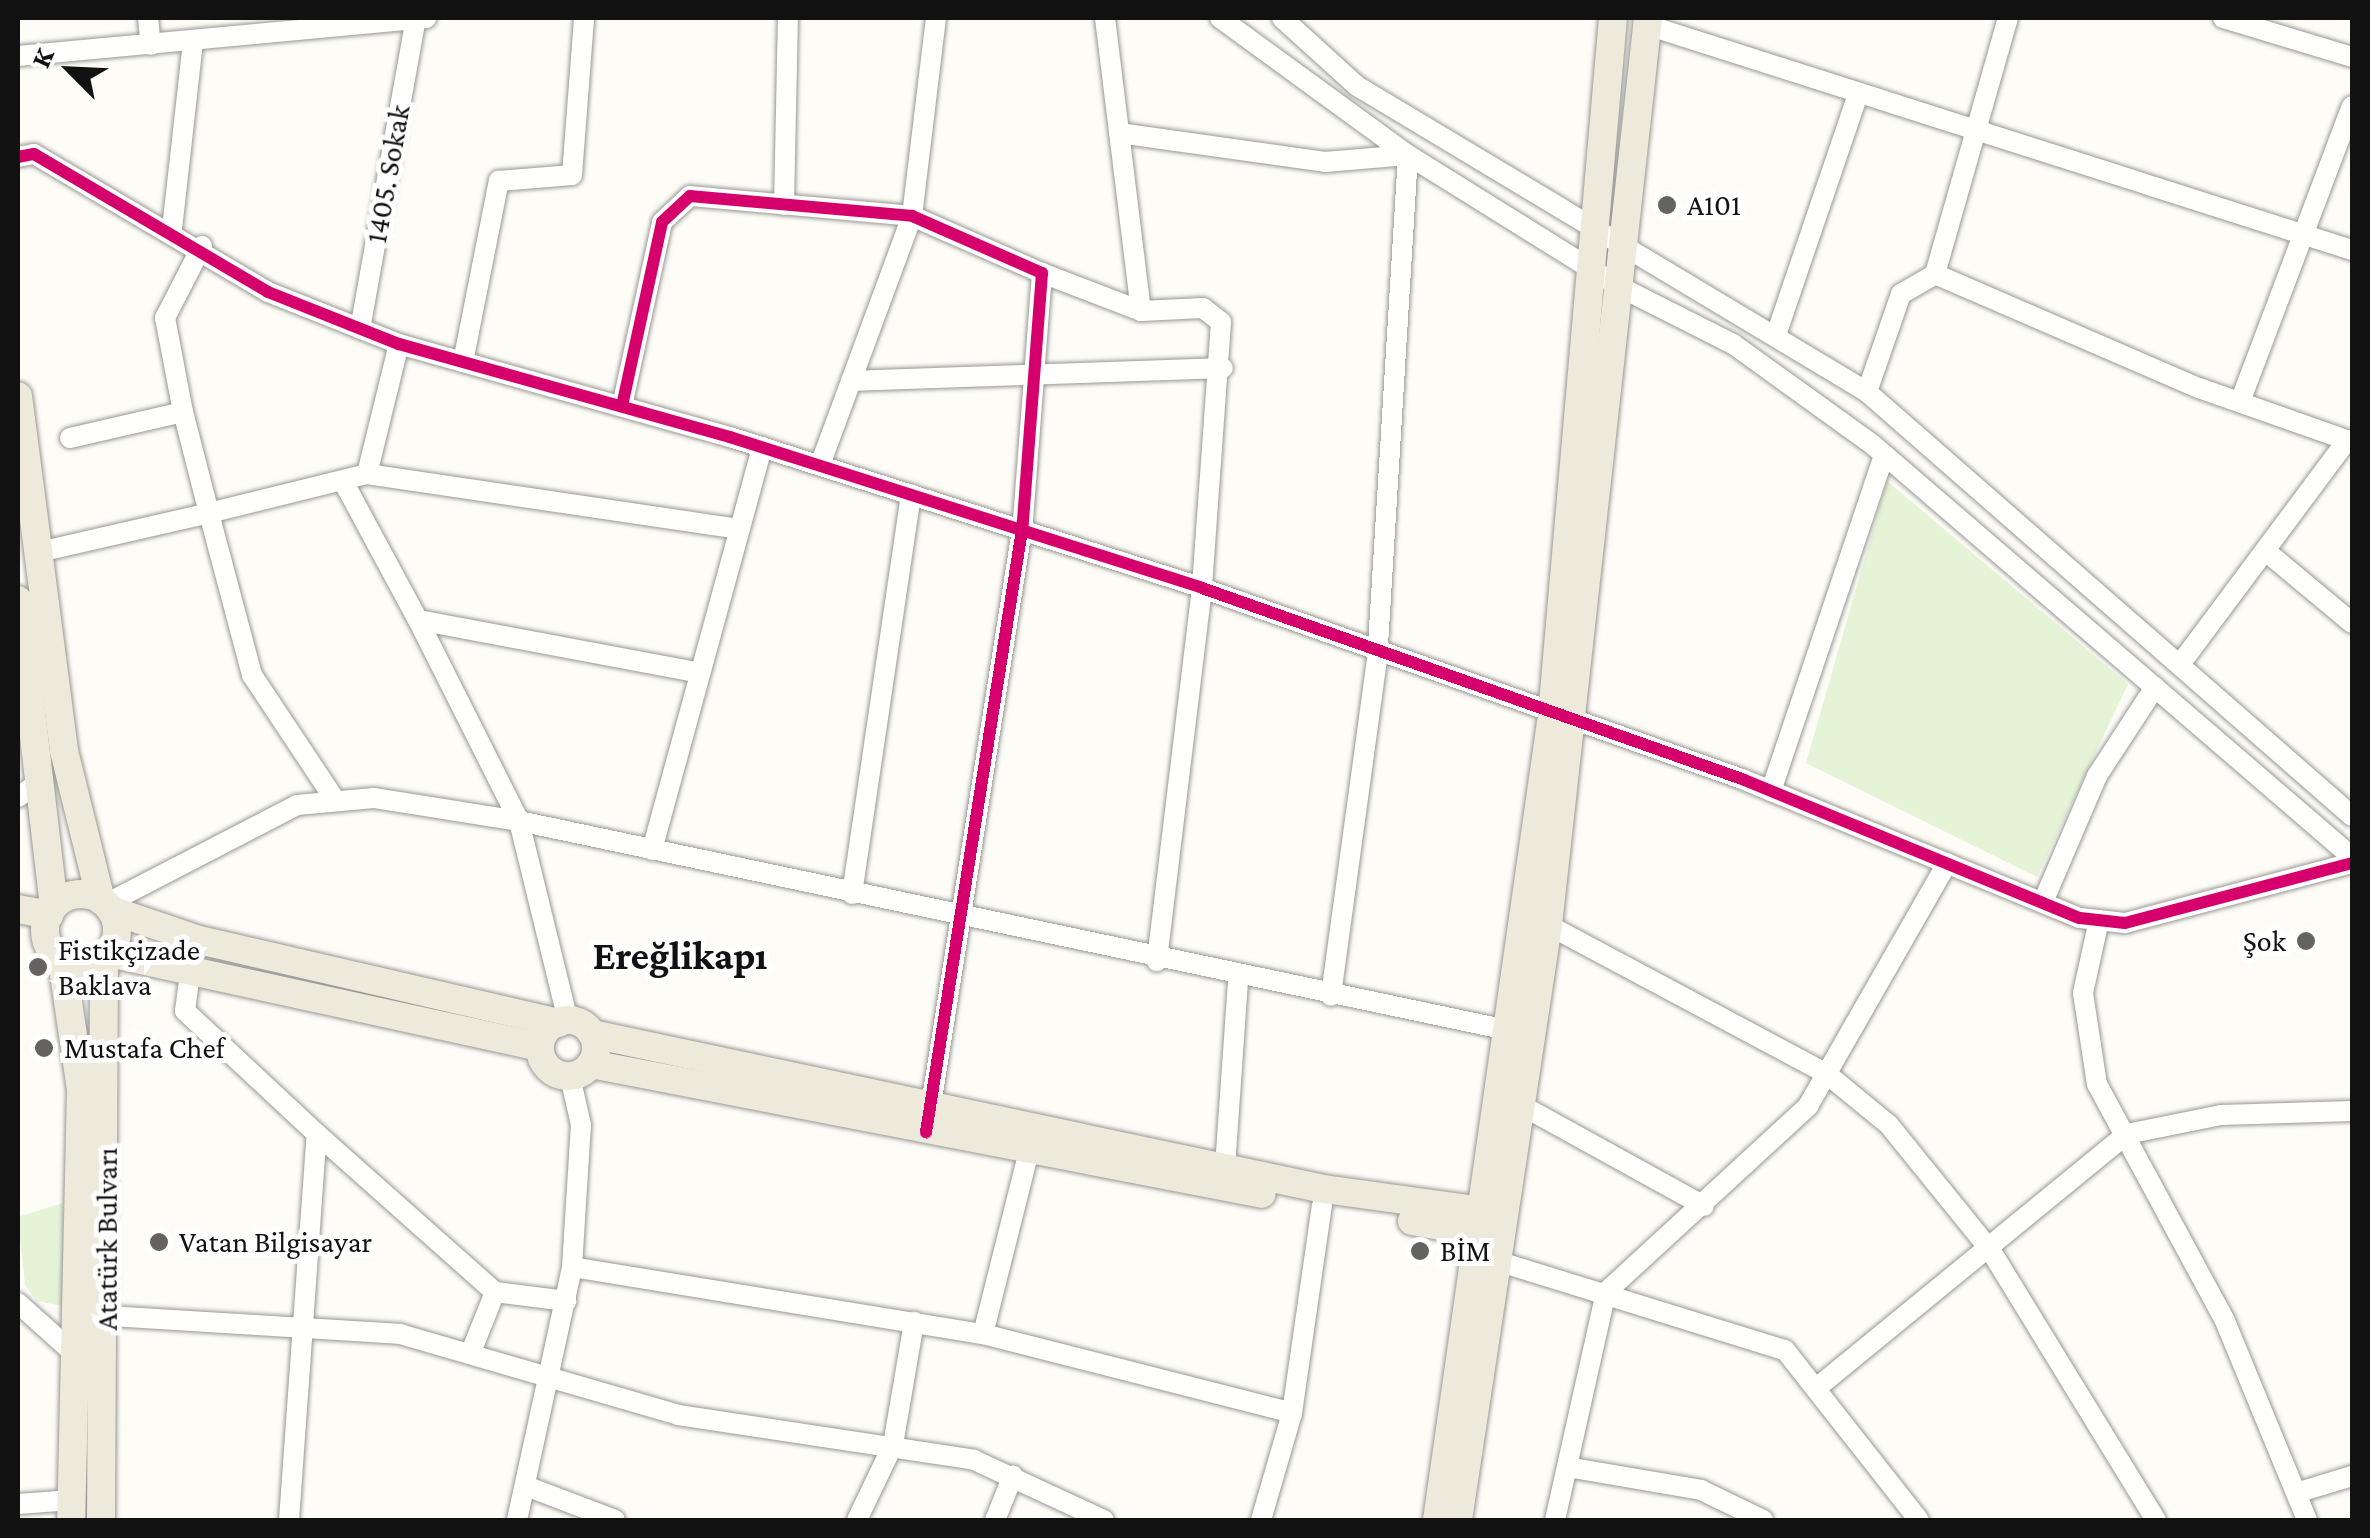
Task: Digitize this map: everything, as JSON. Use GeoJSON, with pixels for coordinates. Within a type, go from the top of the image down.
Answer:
{"type":"FeatureCollection","features":[{"type":"Feature","properties":{"kind":"main road"},"geometry":{"type":"LineString","coordinates":[[1438,1520],[1521,1105],[1548,925],[1590,269],[1612,18]]}},
{"type":"Feature","properties":{"kind":"main road"},"geometry":{"type":"LineString","coordinates":[[1458,1520],[1494,1232],[1507,1030],[1561,718],[1620,286],[1648,21]]}},
{"type":"Feature","properties":{"kind":"main road"},"geometry":{"type":"LineString","coordinates":[[18,396],[64,751],[117,932],[106,956]]}},
{"type":"Feature","properties":{"kind":"main road"},"geometry":{"type":"LineString","coordinates":[[18,600],[42,780],[56,954]]}},
{"type":"Feature","properties":{"kind":"main road"},"geometry":{"type":"LineString","coordinates":[[18,909],[51,910],[80,894],[199,940],[573,1026],[929,1118],[1030,1151],[1494,1232]]}},
{"type":"Feature","properties":{"kind":"main road"},"geometry":{"type":"LineString","coordinates":[[18,936],[56,954],[191,966],[540,1048],[573,1026]]}},
{"type":"Feature","properties":{"kind":"main road","name":"Atatürk Bulvarı"},"geometry":{"type":"LineString","coordinates":[[56,954],[82,1089],[78,1357],[71,1510]]}},
{"type":"Feature","properties":{"kind":"main road","name":"Atatürk Bulvarı"},"geometry":{"type":"LineString","coordinates":[[101,1520],[108,1316],[106,956]]}},
{"type":"Feature","properties":{"kind":"main road"},"geometry":{"type":"LineString","coordinates":[[573,1026],[581,1070]]}},
{"type":"Feature","properties":{"kind":"main road"},"geometry":{"type":"LineString","coordinates":[[540,1048],[546,1066],[929,1118],[1224,1167],[1494,1232]]}},
{"type":"Feature","properties":{"kind":"street"},"geometry":{"type":"LineString","coordinates":[[148,18],[151,45]]}},
{"type":"Feature","properties":{"kind":"street"},"geometry":{"type":"LineString","coordinates":[[18,56],[193,43],[421,18]]}},
{"type":"Feature","properties":{"kind":"street","name":"1405. Sokak"},"geometry":{"type":"LineString","coordinates":[[360,328],[421,18]]}},
{"type":"Feature","properties":{"kind":"street"},"geometry":{"type":"LineString","coordinates":[[464,362],[498,181],[572,175],[584,18]]}},
{"type":"Feature","properties":{"kind":"street"},"geometry":{"type":"LineString","coordinates":[[784,205],[788,18]]}},
{"type":"Feature","properties":{"kind":"street"},"geometry":{"type":"LineString","coordinates":[[820,466],[912,216],[936,18]]}},
{"type":"Feature","properties":{"kind":"street"},"geometry":{"type":"LineString","coordinates":[[1106,18],[1141,311]]}},
{"type":"Feature","properties":{"kind":"street"},"geometry":{"type":"LineString","coordinates":[[18,157],[34,154],[202,246],[268,292],[399,344],[762,447],[1202,588],[1771,791],[2042,902],[2099,920],[2244,898],[2352,860],[1884,456],[1733,344],[1590,269],[1408,155],[1220,18]]}},
{"type":"Feature","properties":{"kind":"street"},"geometry":{"type":"LineString","coordinates":[[1282,18],[1358,86],[1625,243],[1867,392],[2181,662],[2352,816]]}},
{"type":"Feature","properties":{"kind":"street"},"geometry":{"type":"LineString","coordinates":[[1304,18],[1307,40]]}},
{"type":"Feature","properties":{"kind":"street"},"geometry":{"type":"LineString","coordinates":[[1867,392],[1901,294],[1935,274],[1980,130],[2008,18]]}},
{"type":"Feature","properties":{"kind":"street"},"geometry":{"type":"LineString","coordinates":[[2224,18],[2352,57]]}},
{"type":"Feature","properties":{"kind":"street"},"geometry":{"type":"LineString","coordinates":[[1648,21],[1858,97],[1980,130],[2352,250]]}},
{"type":"Feature","properties":{"kind":"street"},"geometry":{"type":"LineString","coordinates":[[172,230],[193,43]]}},
{"type":"Feature","properties":{"kind":"street"},"geometry":{"type":"LineString","coordinates":[[1776,335],[1858,97]]}},
{"type":"Feature","properties":{"kind":"street"},"geometry":{"type":"LineString","coordinates":[[2240,402],[2351,113]]}},
{"type":"Feature","properties":{"kind":"street"},"geometry":{"type":"LineString","coordinates":[[1119,133],[1325,162],[1408,155]]}},
{"type":"Feature","properties":{"kind":"street"},"geometry":{"type":"LineString","coordinates":[[1330,996],[1378,652],[1408,155]]}},
{"type":"Feature","properties":{"kind":"street"},"geometry":{"type":"LineString","coordinates":[[622,406],[672,204],[690,196],[912,216],[1141,311],[1216,314],[1222,368],[1202,588],[1156,961]]}},
{"type":"Feature","properties":{"kind":"street"},"geometry":{"type":"LineString","coordinates":[[202,246],[165,318],[184,412],[252,675],[333,797]]}},
{"type":"Feature","properties":{"kind":"street"},"geometry":{"type":"LineString","coordinates":[[929,1118],[964,918],[1022,530],[1042,272]]}},
{"type":"Feature","properties":{"kind":"street"},"geometry":{"type":"LineString","coordinates":[[1935,274],[2240,402],[2350,441],[2181,662]]}},
{"type":"Feature","properties":{"kind":"street"},"geometry":{"type":"LineString","coordinates":[[368,474],[399,344]]}},
{"type":"Feature","properties":{"kind":"street"},"geometry":{"type":"LineString","coordinates":[[851,381],[1222,368]]}},
{"type":"Feature","properties":{"kind":"street"},"geometry":{"type":"LineString","coordinates":[[70,438],[184,412]]}},
{"type":"Feature","properties":{"kind":"street"},"geometry":{"type":"LineString","coordinates":[[652,850],[734,528],[762,447]]}},
{"type":"Feature","properties":{"kind":"street"},"geometry":{"type":"LineString","coordinates":[[1771,791],[1884,456]]}},
{"type":"Feature","properties":{"kind":"street"},"geometry":{"type":"LineString","coordinates":[[39,552],[368,474],[734,528]]}},
{"type":"Feature","properties":{"kind":"street"},"geometry":{"type":"LineString","coordinates":[[343,481],[520,820],[573,1026]]}},
{"type":"Feature","properties":{"kind":"street"},"geometry":{"type":"LineString","coordinates":[[852,894],[911,494]]}},
{"type":"Feature","properties":{"kind":"street"},"geometry":{"type":"LineString","coordinates":[[2268,553],[2352,623]]}},
{"type":"Feature","properties":{"kind":"street"},"geometry":{"type":"LineString","coordinates":[[418,620],[697,672]]}},
{"type":"Feature","properties":{"kind":"street"},"geometry":{"type":"LineString","coordinates":[[2042,902],[2097,776],[2154,687]]}},
{"type":"Feature","properties":{"kind":"street"},"geometry":{"type":"LineString","coordinates":[[18,797],[42,780]]}},
{"type":"Feature","properties":{"kind":"street"},"geometry":{"type":"LineString","coordinates":[[106,905],[296,805],[333,797],[520,820],[1238,979],[1507,1030]]}},
{"type":"Feature","properties":{"kind":"street"},"geometry":{"type":"LineString","coordinates":[[1556,1520],[1606,1292],[1796,1120],[1827,1074],[1947,863]]}},
{"type":"Feature","properties":{"kind":"street"},"geometry":{"type":"LineString","coordinates":[[2099,920],[2083,993],[2084,1044],[2225,1320],[2308,1520]]}},
{"type":"Feature","properties":{"kind":"street"},"geometry":{"type":"LineString","coordinates":[[1548,925],[1827,1074],[1889,1125],[1992,1251],[2156,1520]]}},
{"type":"Feature","properties":{"kind":"street"},"geometry":{"type":"LineString","coordinates":[[191,966],[185,1011],[317,1134],[495,1292],[566,1301]]}},
{"type":"Feature","properties":{"kind":"street"},"geometry":{"type":"LineString","coordinates":[[1224,1167],[1238,979]]}},
{"type":"Feature","properties":{"kind":"street"},"geometry":{"type":"LineString","coordinates":[[518,1520],[554,1372],[572,1267],[581,1070]]}},
{"type":"Feature","properties":{"kind":"street"},"geometry":{"type":"LineString","coordinates":[[1521,1105],[1704,1206]]}},
{"type":"Feature","properties":{"kind":"street"},"geometry":{"type":"LineString","coordinates":[[1819,1386],[1992,1251],[2127,1134],[2222,1115],[2352,1111]]}},
{"type":"Feature","properties":{"kind":"street"},"geometry":{"type":"LineString","coordinates":[[289,1520],[317,1134]]}},
{"type":"Feature","properties":{"kind":"street"},"geometry":{"type":"LineString","coordinates":[[983,1334],[1030,1151]]}},
{"type":"Feature","properties":{"kind":"street"},"geometry":{"type":"LineString","coordinates":[[1261,1520],[1292,1413],[1322,1205]]}},
{"type":"Feature","properties":{"kind":"street"},"geometry":{"type":"LineString","coordinates":[[1494,1232],[1606,1292],[1758,1336],[1819,1386],[1919,1520]]}},
{"type":"Feature","properties":{"kind":"street"},"geometry":{"type":"LineString","coordinates":[[572,1267],[983,1334],[1292,1413]]}},
{"type":"Feature","properties":{"kind":"street"},"geometry":{"type":"LineString","coordinates":[[472,1352],[495,1292]]}},
{"type":"Feature","properties":{"kind":"street"},"geometry":{"type":"LineString","coordinates":[[18,1303],[28,1326],[78,1357]]}},
{"type":"Feature","properties":{"kind":"street"},"geometry":{"type":"LineString","coordinates":[[108,1316],[306,1327],[472,1352],[554,1372],[678,1415],[893,1445],[1013,1476],[1104,1520]]}},
{"type":"Feature","properties":{"kind":"street"},"geometry":{"type":"LineString","coordinates":[[857,1520],[893,1445],[914,1322]]}},
{"type":"Feature","properties":{"kind":"street"},"geometry":{"type":"LineString","coordinates":[[1567,1467],[1701,1490],[1763,1520]]}},
{"type":"Feature","properties":{"kind":"street"},"geometry":{"type":"LineString","coordinates":[[995,1520],[1013,1476]]}},
{"type":"Feature","properties":{"kind":"street"},"geometry":{"type":"LineString","coordinates":[[2296,1493],[2352,1476]]}},
{"type":"Feature","properties":{"kind":"street"},"geometry":{"type":"LineString","coordinates":[[526,1486],[615,1520]]}},
{"type":"Feature","properties":{"kind":"street"},"geometry":{"type":"LineString","coordinates":[[18,1504],[71,1510]]}},
{"type":"Feature","properties":{"kind":"green space"},"geometry":{"type":"Polygon","coordinates":[[[1887,481],[2128,684],[2037,877],[1806,763],[1887,481]]]}},
{"type":"Feature","properties":{"kind":"green space"},"geometry":{"type":"Polygon","coordinates":[[[63,1203],[63,1306],[37,1301],[25,1285],[18,1217],[63,1203]]]}},
{"type":"Feature","properties":{"kind":"cycle path"},"geometry":{"type":"LineString","coordinates":[[18,157],[34,154],[268,292],[399,344],[730,437],[1202,588],[1742,779],[2080,918],[2125,923],[2352,863]]}},
{"type":"Feature","properties":{"kind":"cycle path"},"geometry":{"type":"LineString","coordinates":[[622,406],[662,222],[690,196],[912,216],[1042,273],[1022,530],[926,1132]]}},
{"type":"Feature","properties":{"kind":"place","name":"A101"},"geometry":{"type":"Point","coordinates":[1667,205]}},
{"type":"Feature","properties":{"kind":"place","name":"Şok"},"geometry":{"type":"Point","coordinates":[2306,941]}},
{"type":"Feature","properties":{"kind":"place","name":"Fistikçizade Baklava"},"geometry":{"type":"Point","coordinates":[38,967]}},
{"type":"Feature","properties":{"kind":"place","name":"Mustafa Chef"},"geometry":{"type":"Point","coordinates":[44,1048]}},
{"type":"Feature","properties":{"kind":"place","name":"Vatan Bilgisayar"},"geometry":{"type":"Point","coordinates":[159,1242]}},
{"type":"Feature","properties":{"kind":"place","name":"BİM"},"geometry":{"type":"Point","coordinates":[1420,1251]}},
{"type":"Feature","properties":{"kind":"district","name":"Ereğlikapı"},"geometry":{"type":"Point","coordinates":[680,956]}}]}
